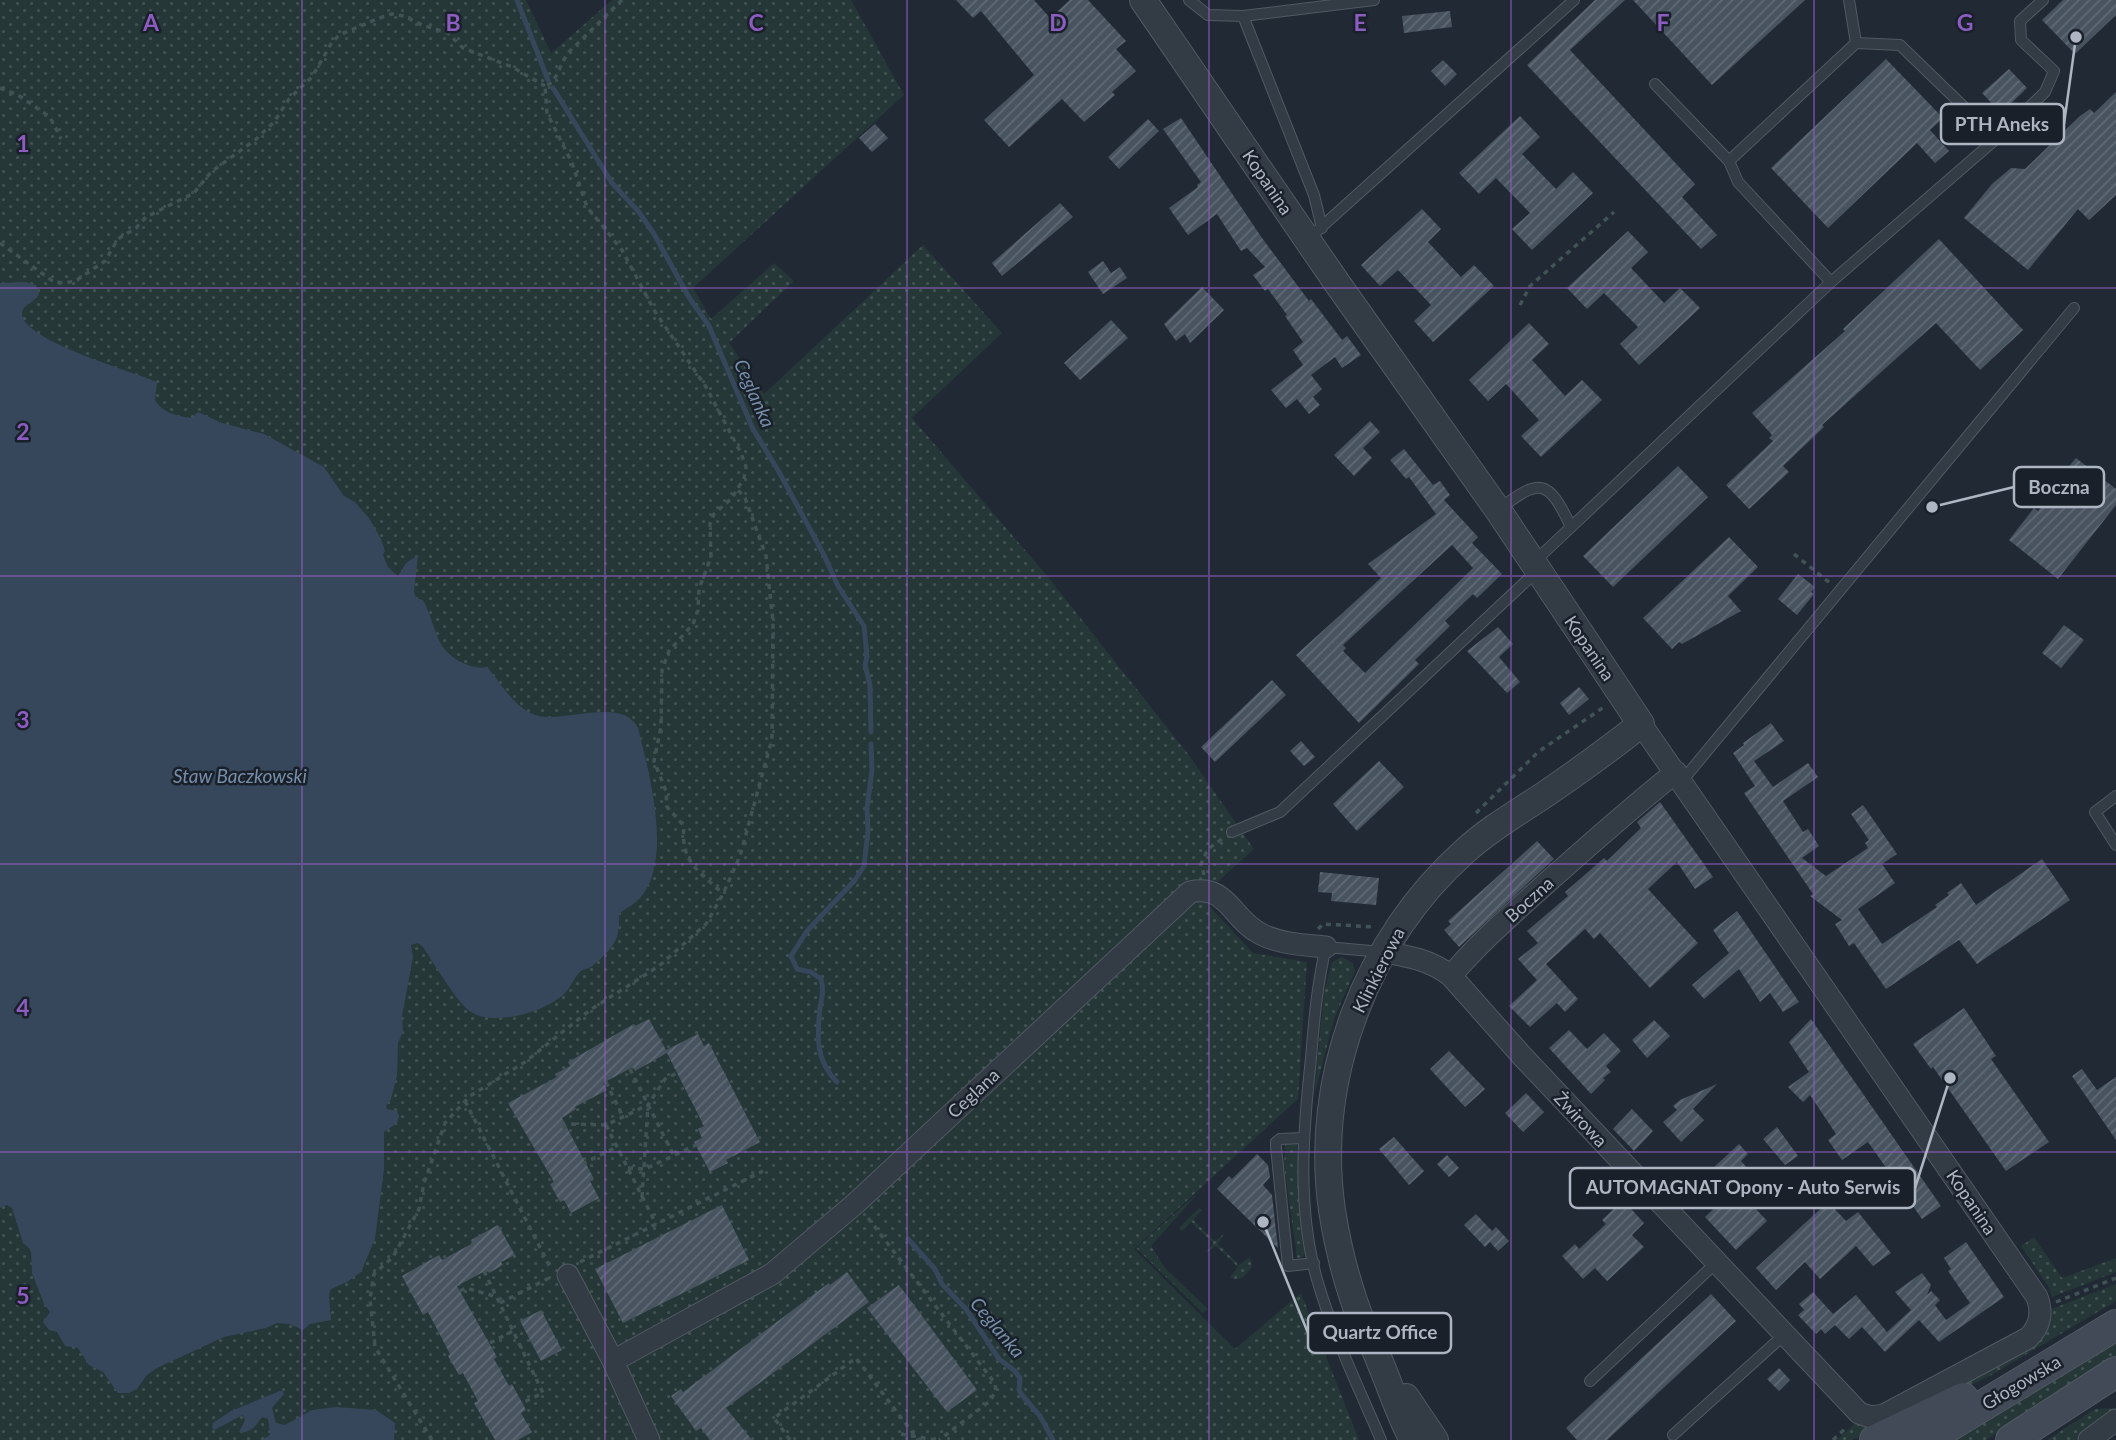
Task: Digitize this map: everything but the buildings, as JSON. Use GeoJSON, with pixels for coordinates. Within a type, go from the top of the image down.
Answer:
{"type":"FeatureCollection","features":[{"type":"Feature","properties":{"kind":"main road","name":"Głogowska"},"geometry":{"type":"LineString","coordinates":[[1926,1440],[2116,1325]]}},
{"type":"Feature","properties":{"kind":"main road"},"geometry":{"type":"LineString","coordinates":[[1875,1440],[1979,1391],[2055,1362]]}},
{"type":"Feature","properties":{"kind":"main road"},"geometry":{"type":"LineString","coordinates":[[2011,1440],[2116,1372]]}},
{"type":"Feature","properties":{"kind":"main road"},"geometry":{"type":"LineString","coordinates":[[2020,1440],[2042,1420]]}},
{"type":"Feature","properties":{"kind":"street","name":"Kopanina"},"geometry":{"type":"LineString","coordinates":[[1143,0],[1315,234],[1622,695],[2044,1301]]}},
{"type":"Feature","properties":{"kind":"street","name":"Klinkierowa"},"geometry":{"type":"LineString","coordinates":[[1413,1440],[1397,1408],[1356,1306],[1337,1236],[1329,1180],[1331,1113],[1342,1053],[1357,1006],[1383,952],[1418,900],[1464,852],[1489,831],[1548,793],[1642,724]]}},
{"type":"Feature","properties":{"kind":"street","name":"Boczna"},"geometry":{"type":"LineString","coordinates":[[1451,976],[1510,916],[1634,805],[1679,776]]}},
{"type":"Feature","properties":{"kind":"street"},"geometry":{"type":"LineString","coordinates":[[1204,889],[1220,895],[1239,918],[1261,934],[1287,943],[1319,941]]}},
{"type":"Feature","properties":{"kind":"street","name":"Ceglana"},"geometry":{"type":"LineString","coordinates":[[613,1360],[772,1274],[856,1203],[1171,907],[1190,892],[1204,889]]}},
{"type":"Feature","properties":{"kind":"street","name":"Żwirowa"},"geometry":{"type":"LineString","coordinates":[[1383,952],[1427,961],[1451,976],[1465,995],[1578,1116],[1718,1261],[1850,1405],[1863,1415],[1884,1415],[2018,1345],[2032,1334],[2039,1322],[2040,1307],[2044,1301]]}},
{"type":"Feature","properties":{"kind":"street"},"geometry":{"type":"LineString","coordinates":[[572,1269],[649,1440]]}},
{"type":"Feature","properties":{"kind":"street","name":"Klinkierowa"},"geometry":{"type":"LineString","coordinates":[[1380,1361],[1435,1440]]}},
{"type":"Feature","properties":{"kind":"street"},"geometry":{"type":"LineString","coordinates":[[2089,1440],[2116,1420]]}},
{"type":"Feature","properties":{"kind":"lane"},"geometry":{"type":"LineString","coordinates":[[1189,0],[1208,15],[1243,16],[1374,0]]}},
{"type":"Feature","properties":{"kind":"lane"},"geometry":{"type":"LineString","coordinates":[[1315,234],[1574,0]]}},
{"type":"Feature","properties":{"kind":"lane"},"geometry":{"type":"LineString","coordinates":[[1849,0],[1856,43]]}},
{"type":"Feature","properties":{"kind":"lane"},"geometry":{"type":"LineString","coordinates":[[1232,832],[1280,812],[1536,566],[1571,527],[1831,282],[2045,92],[2054,71],[2021,40],[2020,21],[2043,0]]}},
{"type":"Feature","properties":{"kind":"lane"},"geometry":{"type":"LineString","coordinates":[[1243,16],[1314,195],[1315,234]]}},
{"type":"Feature","properties":{"kind":"lane"},"geometry":{"type":"LineString","coordinates":[[1729,161],[1856,43],[1900,44],[1996,138]]}},
{"type":"Feature","properties":{"kind":"lane"},"geometry":{"type":"LineString","coordinates":[[1656,84],[1729,161],[1738,182],[1831,282]]}},
{"type":"Feature","properties":{"kind":"lane"},"geometry":{"type":"LineString","coordinates":[[1679,776],[2074,308]]}},
{"type":"Feature","properties":{"kind":"lane"},"geometry":{"type":"LineString","coordinates":[[1498,510],[1526,489],[1542,487],[1557,500],[1571,527]]}},
{"type":"Feature","properties":{"kind":"lane"},"geometry":{"type":"LineString","coordinates":[[2116,796],[2095,812],[2116,845]]}},
{"type":"Feature","properties":{"kind":"lane"},"geometry":{"type":"LineString","coordinates":[[1381,1440],[1328,1316],[1314,1264],[1304,1204],[1303,1138],[1318,980],[1319,941],[1383,952]]}},
{"type":"Feature","properties":{"kind":"lane"},"geometry":{"type":"LineString","coordinates":[[1303,1138],[1280,1139],[1276,1142],[1276,1147],[1288,1266],[1314,1264]]}},
{"type":"Feature","properties":{"kind":"lane"},"geometry":{"type":"LineString","coordinates":[[1590,1381],[1718,1261]]}},
{"type":"Feature","properties":{"kind":"lane"},"geometry":{"type":"LineString","coordinates":[[1672,1435],[1784,1335]]}},
{"type":"Feature","properties":{"kind":"path"},"geometry":{"type":"LineString","coordinates":[[545,86],[553,82],[566,54],[622,0]]}},
{"type":"Feature","properties":{"kind":"path"},"geometry":{"type":"LineString","coordinates":[[0,243],[54,282],[77,280],[105,261],[118,239],[136,228],[146,217],[194,193],[211,172],[255,140],[274,122],[289,99],[312,76],[331,44],[340,35],[382,17],[393,14],[404,16],[448,33],[463,48],[512,67],[545,86]]}},
{"type":"Feature","properties":{"kind":"path"},"geometry":{"type":"LineString","coordinates":[[545,86],[547,113],[572,163],[587,207],[622,250],[654,310],[706,387],[746,467],[744,478],[732,498],[714,514],[710,524],[711,558],[699,589],[698,610],[693,624],[664,660],[661,727],[654,761],[666,791],[667,807],[684,826],[682,843],[686,858],[723,894]]}},
{"type":"Feature","properties":{"kind":"path"},"geometry":{"type":"LineString","coordinates":[[0,88],[18,95],[50,117],[61,139]]}},
{"type":"Feature","properties":{"kind":"path"},"geometry":{"type":"LineString","coordinates":[[1520,305],[1530,286],[1614,212]]}},
{"type":"Feature","properties":{"kind":"path"},"geometry":{"type":"LineString","coordinates":[[432,1440],[375,1347],[370,1299],[372,1278],[393,1257],[419,1209],[424,1183],[445,1123],[465,1101],[525,1062],[590,1010],[659,966],[706,924],[740,856],[772,739],[773,622],[766,556],[745,498],[736,488]]}},
{"type":"Feature","properties":{"kind":"path"},"geometry":{"type":"LineString","coordinates":[[1794,554],[1834,586]]}},
{"type":"Feature","properties":{"kind":"path"},"geometry":{"type":"LineString","coordinates":[[1538,751],[1622,695]]}},
{"type":"Feature","properties":{"kind":"path"},"geometry":{"type":"LineString","coordinates":[[1204,889],[1204,871],[1201,864],[1208,849],[1232,832]]}},
{"type":"Feature","properties":{"kind":"path"},"geometry":{"type":"LineString","coordinates":[[1319,941],[1323,924],[1376,927]]}},
{"type":"Feature","properties":{"kind":"path"},"geometry":{"type":"LineString","coordinates":[[630,1069],[674,1156]]}},
{"type":"Feature","properties":{"kind":"path"},"geometry":{"type":"LineString","coordinates":[[642,1197],[648,1105],[665,1079],[677,1073]]}},
{"type":"Feature","properties":{"kind":"path"},"geometry":{"type":"LineString","coordinates":[[606,1082],[623,1117]]}},
{"type":"Feature","properties":{"kind":"path"},"geometry":{"type":"LineString","coordinates":[[465,1101],[554,1275],[500,1303]]}},
{"type":"Feature","properties":{"kind":"path"},"geometry":{"type":"LineString","coordinates":[[562,1128],[570,1124],[606,1125],[648,1105]]}},
{"type":"Feature","properties":{"kind":"path"},"geometry":{"type":"LineString","coordinates":[[606,1125],[656,1224]]}},
{"type":"Feature","properties":{"kind":"path"},"geometry":{"type":"LineString","coordinates":[[628,1168],[645,1169],[696,1144]]}},
{"type":"Feature","properties":{"kind":"path"},"geometry":{"type":"LineString","coordinates":[[582,1164],[617,1147]]}},
{"type":"Feature","properties":{"kind":"path"},"geometry":{"type":"LineString","coordinates":[[572,1269],[763,1171]]}},
{"type":"Feature","properties":{"kind":"path"},"geometry":{"type":"LineString","coordinates":[[856,1203],[994,1382],[996,1390],[990,1401],[937,1440],[901,1434]]}},
{"type":"Feature","properties":{"kind":"path"},"geometry":{"type":"LineString","coordinates":[[484,1271],[543,1393],[522,1403]]}},
{"type":"Feature","properties":{"kind":"path"},"geometry":{"type":"LineString","coordinates":[[2044,1301],[2116,1278]]}},
{"type":"Feature","properties":{"kind":"path"},"geometry":{"type":"LineString","coordinates":[[460,1291],[466,1288],[497,1297]]}},
{"type":"Feature","properties":{"kind":"path"},"geometry":{"type":"LineString","coordinates":[[490,1343],[513,1331]]}},
{"type":"Feature","properties":{"kind":"path"},"geometry":{"type":"LineString","coordinates":[[790,1440],[774,1418],[856,1358],[918,1440]]}},
{"type":"Feature","properties":{"kind":"shaded area"},"geometry":{"type":"Polygon","coordinates":[[[0,0],[526,0],[551,53],[612,0],[851,0],[904,95],[693,288],[711,319],[774,263],[794,281],[729,343],[764,394],[923,245],[1002,333],[912,418],[1048,577],[1188,754],[1254,849],[1201,897],[1253,953],[1307,962],[1298,1099],[1134,1249],[1235,1349],[1301,1293],[1359,1440],[0,1440],[0,0]]]}},
{"type":"Feature","properties":{"kind":"shaded area"},"geometry":{"type":"Polygon","coordinates":[[[1342,957],[1353,963],[1355,971],[1334,1019],[1314,1096],[1324,992],[1332,962],[1342,957]]]}},
{"type":"Feature","properties":{"kind":"shaded area"},"geometry":{"type":"Polygon","coordinates":[[[1285,1144],[1297,1144],[1299,1213],[1305,1254],[1297,1258],[1284,1165],[1285,1144]]]}},
{"type":"Feature","properties":{"kind":"shaded area"},"geometry":{"type":"Polygon","coordinates":[[[1200,1191],[1151,1246],[1165,1268],[1208,1309],[1203,1313],[1136,1248],[1200,1191]]]}},
{"type":"Feature","properties":{"kind":"shaded area"},"geometry":{"type":"Polygon","coordinates":[[[1199,1208],[1202,1210],[1193,1220],[1215,1241],[1224,1234],[1218,1244],[1239,1265],[1250,1257],[1252,1266],[1243,1277],[1230,1277],[1238,1267],[1216,1246],[1206,1253],[1213,1243],[1191,1222],[1182,1231],[1179,1228],[1199,1208]]]}},
{"type":"Feature","properties":{"kind":"shaded area"},"geometry":{"type":"Polygon","coordinates":[[[2034,1237],[2062,1278],[2116,1258],[2116,1272],[2052,1297],[2048,1286],[2021,1246],[2034,1237]]]}},
{"type":"Feature","properties":{"kind":"shaded area"},"geometry":{"type":"Polygon","coordinates":[[[2116,1284],[2116,1301],[1988,1377],[1852,1440],[1837,1440],[1858,1420],[2025,1346],[2049,1310],[2116,1284]]]}},
{"type":"Feature","properties":{"kind":"shaded area"},"geometry":{"type":"Polygon","coordinates":[[[2116,1340],[2116,1357],[1986,1440],[1951,1440],[2116,1340]]]}},
{"type":"Feature","properties":{"kind":"shaded area"},"geometry":{"type":"Polygon","coordinates":[[[2116,1408],[2116,1411],[2076,1440],[2047,1440],[2095,1409],[2116,1408]]]}},
{"type":"Feature","properties":{"kind":"water","name":"Staw Baczkowski"},"geometry":{"type":"Polygon","coordinates":[[[25,282],[36,285],[39,294],[24,308],[22,314],[27,324],[40,335],[59,345],[157,382],[155,400],[171,413],[192,418],[198,412],[222,423],[264,434],[324,467],[344,496],[355,502],[369,518],[381,539],[388,567],[398,576],[406,563],[418,555],[414,592],[416,598],[423,600],[447,652],[469,665],[487,667],[523,708],[539,716],[607,712],[630,719],[638,728],[656,815],[656,861],[651,881],[641,897],[620,913],[617,936],[609,950],[591,967],[581,971],[565,993],[546,1006],[506,1018],[481,1016],[471,1012],[452,991],[423,947],[418,943],[411,945],[413,957],[402,1016],[403,1032],[398,1043],[397,1076],[391,1099],[386,1106],[387,1109],[397,1111],[399,1116],[397,1123],[384,1132],[384,1169],[375,1239],[361,1272],[331,1289],[331,1320],[310,1324],[303,1330],[289,1324],[277,1323],[224,1337],[157,1368],[147,1375],[137,1389],[129,1393],[118,1393],[103,1372],[89,1365],[78,1348],[65,1346],[57,1332],[49,1330],[43,1322],[50,1312],[32,1273],[31,1250],[23,1243],[12,1208],[7,1205],[0,1208],[0,283],[25,282]]]}},
{"type":"Feature","properties":{"kind":"water"},"geometry":{"type":"Polygon","coordinates":[[[280,1391],[284,1394],[272,1408],[276,1423],[285,1425],[312,1410],[336,1407],[376,1410],[395,1423],[394,1440],[262,1440],[270,1435],[268,1419],[262,1417],[250,1431],[239,1432],[245,1420],[243,1415],[214,1430],[212,1428],[213,1423],[231,1411],[280,1391]]]}},
{"type":"Feature","properties":{"kind":"waterway","name":"Ceglanka"},"geometry":{"type":"LineString","coordinates":[[517,0],[548,80]]}},
{"type":"Feature","properties":{"kind":"waterway","name":"Ceglanka"},"geometry":{"type":"LineString","coordinates":[[553,88],[612,183],[639,212],[654,234],[690,299],[709,326],[753,429],[824,555],[838,586],[864,626],[871,732]]}},
{"type":"Feature","properties":{"kind":"waterway","name":"Ceglanka"},"geometry":{"type":"LineString","coordinates":[[837,1082],[825,1065],[819,1047],[818,1028],[823,990],[821,979],[811,972],[797,969],[791,956],[807,931],[855,880],[864,866],[872,770],[871,744]]}},
{"type":"Feature","properties":{"kind":"waterway","name":"Ceglanka"},"geometry":{"type":"LineString","coordinates":[[908,1239],[935,1269],[942,1284],[966,1309],[999,1359],[1015,1371],[1020,1378],[1021,1394],[1040,1416],[1053,1440]]}},
{"type":"Feature","properties":{"kind":"place","name":"PTH Aneks"},"geometry":{"type":"Point","coordinates":[2076,37]}},
{"type":"Feature","properties":{"kind":"place","name":"Boczna"},"geometry":{"type":"Point","coordinates":[1932,507]}},
{"type":"Feature","properties":{"kind":"place","name":"AUTOMAGNAT Opony - Auto Serwis"},"geometry":{"type":"Point","coordinates":[1950,1078]}},
{"type":"Feature","properties":{"kind":"place","name":"Quartz Office"},"geometry":{"type":"Point","coordinates":[1263,1222]}}]}
